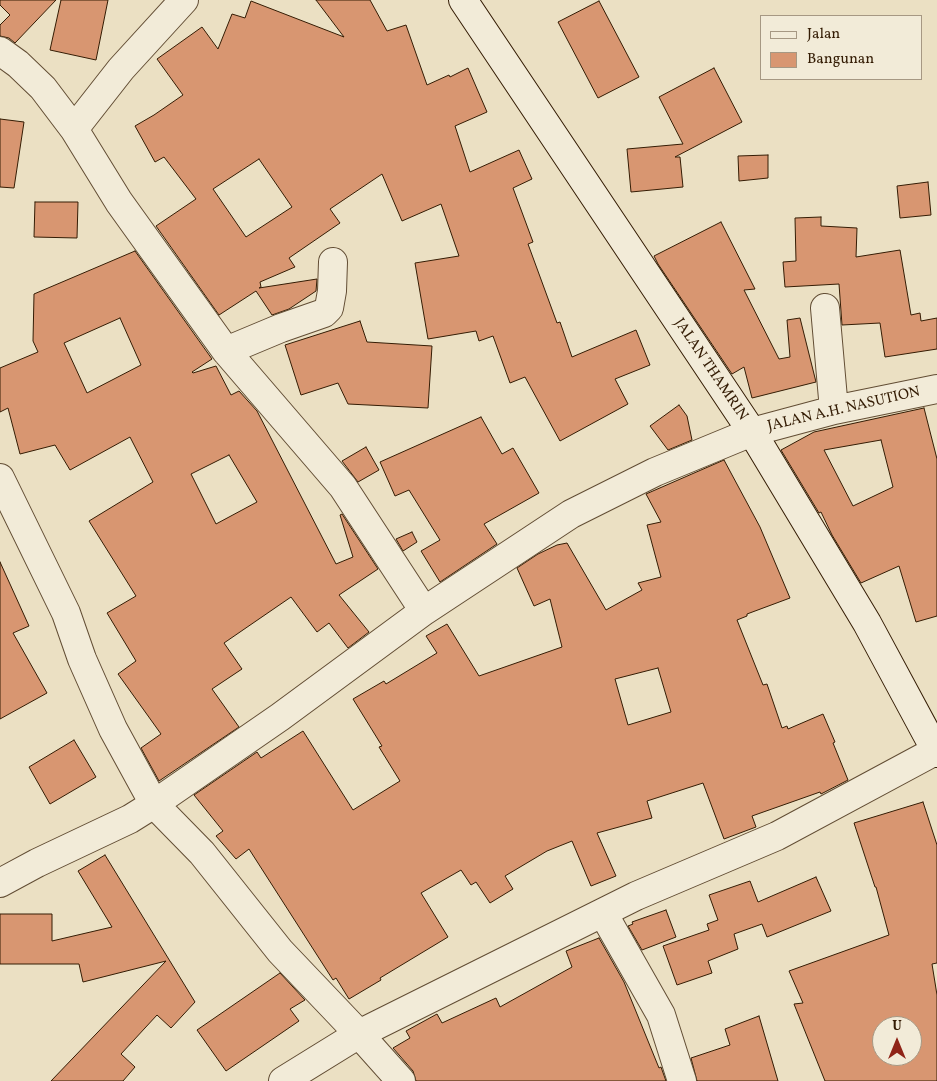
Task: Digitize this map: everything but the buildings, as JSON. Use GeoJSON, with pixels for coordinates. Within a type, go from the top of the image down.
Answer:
{"type":"FeatureCollection","features":[{"type":"Feature","properties":{"kind":"street"},"geometry":{"type":"LineString","coordinates":[[74,129],[121,70],[184,0]]}},
{"type":"Feature","properties":{"kind":"street","name":"JALAN THAMRIN"},"geometry":{"type":"LineString","coordinates":[[463,0],[752,432],[867,623],[937,751]]}},
{"type":"Feature","properties":{"kind":"street"},"geometry":{"type":"LineString","coordinates":[[0,51],[18,64],[43,88],[74,129],[120,202],[226,351],[342,487],[424,611]]}},
{"type":"Feature","properties":{"kind":"street"},"geometry":{"type":"LineString","coordinates":[[226,351],[281,328],[324,313],[329,308],[332,291],[333,262]]}},
{"type":"Feature","properties":{"kind":"street"},"geometry":{"type":"LineString","coordinates":[[825,308],[834,410]]}},
{"type":"Feature","properties":{"kind":"street","name":"JALAN A.H. NASUTION"},"geometry":{"type":"LineString","coordinates":[[0,883],[130,818],[154,804],[280,717],[424,611],[571,514],[655,472],[752,432],[834,410],[937,388]]}},
{"type":"Feature","properties":{"kind":"street"},"geometry":{"type":"LineString","coordinates":[[0,478],[66,613],[82,659],[113,729],[154,804],[202,853],[280,951],[401,1081]]}},
{"type":"Feature","properties":{"kind":"street"},"geometry":{"type":"LineString","coordinates":[[283,1081],[359,1034],[636,896],[777,836],[937,751]]}},
{"type":"Feature","properties":{"kind":"street"},"geometry":{"type":"LineString","coordinates":[[603,912],[661,1015],[682,1081]]}}]}
